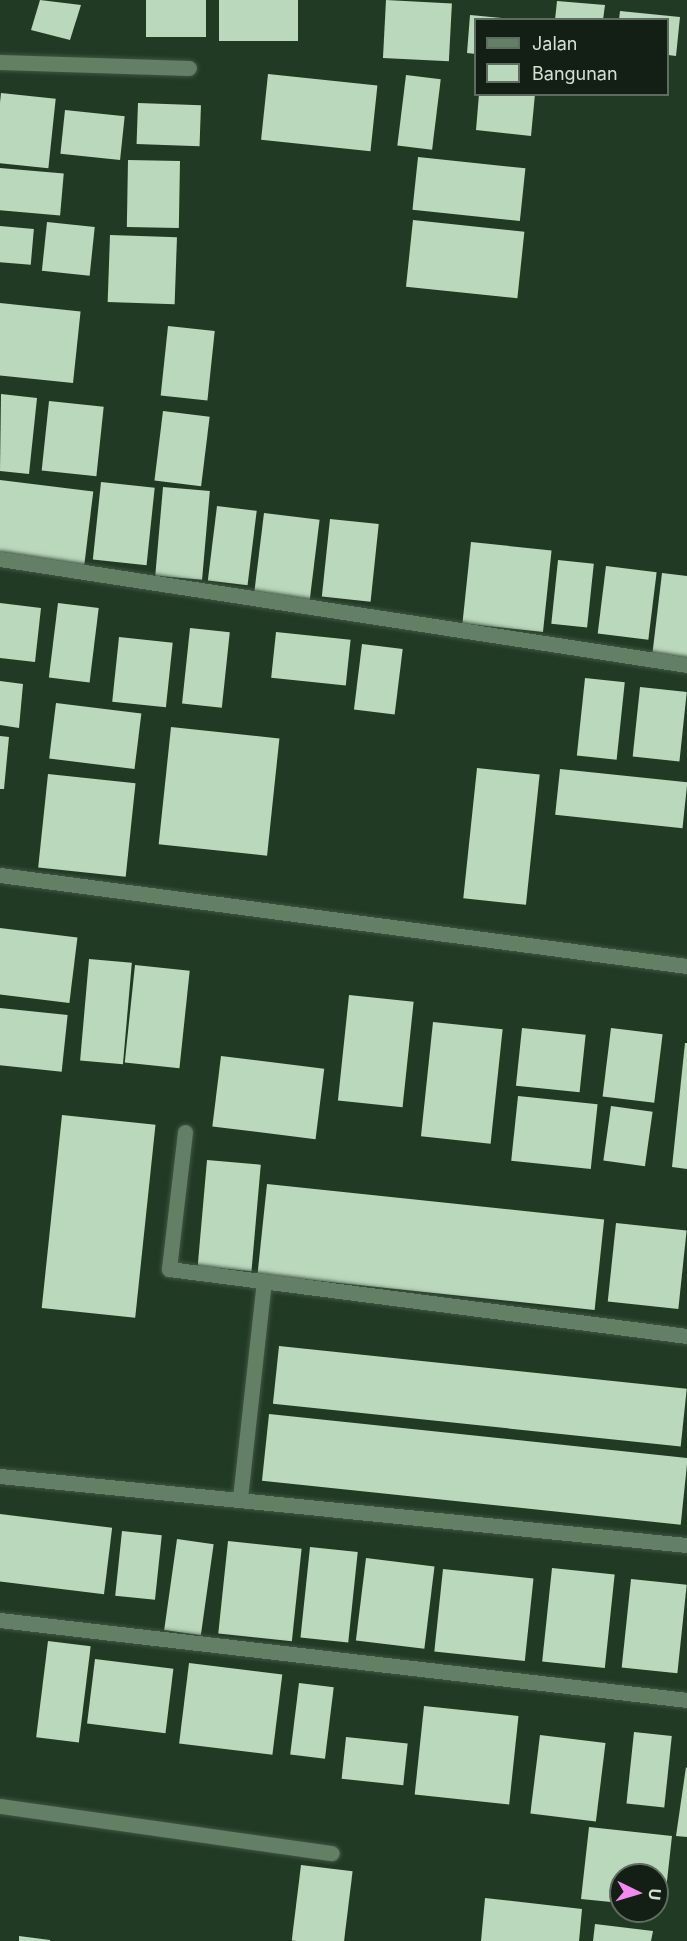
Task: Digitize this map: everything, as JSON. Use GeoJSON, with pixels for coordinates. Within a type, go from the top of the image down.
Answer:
{"type":"FeatureCollection","features":[{"type":"Feature","properties":{"kind":"street"},"geometry":{"type":"LineString","coordinates":[[0,62],[189,68]]}},
{"type":"Feature","properties":{"kind":"street"},"geometry":{"type":"LineString","coordinates":[[0,559],[687,665]]}},
{"type":"Feature","properties":{"kind":"street"},"geometry":{"type":"LineString","coordinates":[[0,875],[687,966]]}},
{"type":"Feature","properties":{"kind":"street"},"geometry":{"type":"LineString","coordinates":[[185,1132],[169,1269],[687,1336]]}},
{"type":"Feature","properties":{"kind":"street"},"geometry":{"type":"LineString","coordinates":[[240,1498],[264,1282]]}},
{"type":"Feature","properties":{"kind":"street"},"geometry":{"type":"LineString","coordinates":[[0,1476],[240,1498],[687,1545]]}},
{"type":"Feature","properties":{"kind":"street"},"geometry":{"type":"LineString","coordinates":[[0,1620],[687,1700]]}},
{"type":"Feature","properties":{"kind":"street"},"geometry":{"type":"LineString","coordinates":[[0,1806],[332,1853]]}},
{"type":"Feature","properties":{"kind":"building"},"geometry":{"type":"Polygon","coordinates":[[[40,0],[81,5],[70,40],[31,30],[40,0]]]}},
{"type":"Feature","properties":{"kind":"building"},"geometry":{"type":"Polygon","coordinates":[[[146,0],[206,0],[206,37],[146,37],[146,0]]]}},
{"type":"Feature","properties":{"kind":"building"},"geometry":{"type":"Polygon","coordinates":[[[219,0],[298,0],[298,41],[219,41],[219,0]]]}},
{"type":"Feature","properties":{"kind":"building"},"geometry":{"type":"Polygon","coordinates":[[[386,0],[452,3],[449,61],[383,58],[386,0]]]}},
{"type":"Feature","properties":{"kind":"building"},"geometry":{"type":"Polygon","coordinates":[[[557,1],[605,5],[603,18],[555,18],[557,1]]]}},
{"type":"Feature","properties":{"kind":"building"},"geometry":{"type":"Polygon","coordinates":[[[620,11],[680,17],[676,56],[669,55],[669,18],[619,18],[620,11]]]}},
{"type":"Feature","properties":{"kind":"building"},"geometry":{"type":"Polygon","coordinates":[[[470,15],[502,18],[474,18],[474,54],[467,53],[470,15]]]}},
{"type":"Feature","properties":{"kind":"building"},"geometry":{"type":"Polygon","coordinates":[[[268,74],[377,85],[370,151],[261,140],[268,74]]]}},
{"type":"Feature","properties":{"kind":"building"},"geometry":{"type":"Polygon","coordinates":[[[406,75],[441,79],[432,150],[397,145],[406,75]]]}},
{"type":"Feature","properties":{"kind":"building"},"geometry":{"type":"Polygon","coordinates":[[[1,93],[56,99],[48,168],[0,163],[1,93]]]}},
{"type":"Feature","properties":{"kind":"building"},"geometry":{"type":"Polygon","coordinates":[[[479,96],[535,96],[531,136],[476,130],[479,96]]]}},
{"type":"Feature","properties":{"kind":"building"},"geometry":{"type":"Polygon","coordinates":[[[138,103],[201,105],[200,146],[137,144],[138,103]]]}},
{"type":"Feature","properties":{"kind":"building"},"geometry":{"type":"Polygon","coordinates":[[[65,110],[125,116],[120,160],[60,154],[65,110]]]}},
{"type":"Feature","properties":{"kind":"building"},"geometry":{"type":"Polygon","coordinates":[[[418,157],[525,168],[520,221],[412,210],[418,157]]]}},
{"type":"Feature","properties":{"kind":"building"},"geometry":{"type":"Polygon","coordinates":[[[128,160],[180,161],[179,228],[127,227],[128,160]]]}},
{"type":"Feature","properties":{"kind":"building"},"geometry":{"type":"Polygon","coordinates":[[[0,168],[64,174],[60,215],[0,210],[0,168]]]}},
{"type":"Feature","properties":{"kind":"building"},"geometry":{"type":"Polygon","coordinates":[[[413,220],[524,232],[517,298],[406,287],[413,220]]]}},
{"type":"Feature","properties":{"kind":"building"},"geometry":{"type":"Polygon","coordinates":[[[47,222],[95,227],[90,276],[42,271],[47,222]]]}},
{"type":"Feature","properties":{"kind":"building"},"geometry":{"type":"Polygon","coordinates":[[[0,226],[34,229],[31,265],[0,262],[0,226]]]}},
{"type":"Feature","properties":{"kind":"building"},"geometry":{"type":"Polygon","coordinates":[[[110,235],[177,237],[175,304],[108,302],[110,235]]]}},
{"type":"Feature","properties":{"kind":"building"},"geometry":{"type":"Polygon","coordinates":[[[0,303],[81,311],[73,383],[0,375],[0,303]]]}},
{"type":"Feature","properties":{"kind":"building"},"geometry":{"type":"Polygon","coordinates":[[[168,326],[215,331],[207,401],[161,396],[168,326]]]}},
{"type":"Feature","properties":{"kind":"building"},"geometry":{"type":"Polygon","coordinates":[[[1,394],[37,398],[29,474],[0,471],[1,394]]]}},
{"type":"Feature","properties":{"kind":"building"},"geometry":{"type":"Polygon","coordinates":[[[49,401],[104,407],[96,476],[42,471],[49,401]]]}},
{"type":"Feature","properties":{"kind":"building"},"geometry":{"type":"Polygon","coordinates":[[[163,411],[210,417],[201,486],[154,480],[163,411]]]}},
{"type":"Feature","properties":{"kind":"building"},"geometry":{"type":"Polygon","coordinates":[[[0,480],[93,491],[84,567],[0,557],[0,480]]]}},
{"type":"Feature","properties":{"kind":"building"},"geometry":{"type":"Polygon","coordinates":[[[101,482],[155,488],[147,565],[93,560],[101,482]]]}},
{"type":"Feature","properties":{"kind":"building"},"geometry":{"type":"Polygon","coordinates":[[[163,487],[210,491],[202,580],[155,576],[163,487]]]}},
{"type":"Feature","properties":{"kind":"building"},"geometry":{"type":"Polygon","coordinates":[[[217,506],[257,511],[248,585],[208,580],[217,506]]]}},
{"type":"Feature","properties":{"kind":"building"},"geometry":{"type":"Polygon","coordinates":[[[264,513],[320,520],[310,601],[254,594],[264,513]]]}},
{"type":"Feature","properties":{"kind":"building"},"geometry":{"type":"Polygon","coordinates":[[[330,519],[379,524],[371,602],[322,597],[330,519]]]}},
{"type":"Feature","properties":{"kind":"building"},"geometry":{"type":"Polygon","coordinates":[[[471,542],[552,550],[543,632],[462,624],[471,542]]]}},
{"type":"Feature","properties":{"kind":"building"},"geometry":{"type":"Polygon","coordinates":[[[558,560],[594,564],[587,627],[551,624],[558,560]]]}},
{"type":"Feature","properties":{"kind":"building"},"geometry":{"type":"Polygon","coordinates":[[[606,566],[657,572],[648,640],[598,633],[606,566]]]}},
{"type":"Feature","properties":{"kind":"building"},"geometry":{"type":"Polygon","coordinates":[[[662,573],[687,576],[687,661],[652,657],[662,573]]]}},
{"type":"Feature","properties":{"kind":"building"},"geometry":{"type":"Polygon","coordinates":[[[0,603],[41,608],[35,662],[0,658],[0,603]]]}},
{"type":"Feature","properties":{"kind":"building"},"geometry":{"type":"Polygon","coordinates":[[[58,603],[99,608],[90,682],[49,677],[58,603]]]}},
{"type":"Feature","properties":{"kind":"building"},"geometry":{"type":"Polygon","coordinates":[[[190,628],[230,632],[222,708],[182,704],[190,628]]]}},
{"type":"Feature","properties":{"kind":"building"},"geometry":{"type":"Polygon","coordinates":[[[276,632],[351,640],[346,686],[271,678],[276,632]]]}},
{"type":"Feature","properties":{"kind":"building"},"geometry":{"type":"Polygon","coordinates":[[[119,637],[173,643],[166,707],[112,702],[119,637]]]}},
{"type":"Feature","properties":{"kind":"building"},"geometry":{"type":"Polygon","coordinates":[[[362,644],[403,649],[395,715],[354,710],[362,644]]]}},
{"type":"Feature","properties":{"kind":"building"},"geometry":{"type":"Polygon","coordinates":[[[585,678],[625,682],[617,760],[577,756],[585,678]]]}},
{"type":"Feature","properties":{"kind":"building"},"geometry":{"type":"Polygon","coordinates":[[[0,681],[23,684],[19,728],[0,725],[0,681]]]}},
{"type":"Feature","properties":{"kind":"building"},"geometry":{"type":"Polygon","coordinates":[[[640,687],[687,692],[679,762],[633,757],[640,687]]]}},
{"type":"Feature","properties":{"kind":"building"},"geometry":{"type":"Polygon","coordinates":[[[56,703],[141,713],[135,769],[49,759],[56,703]]]}},
{"type":"Feature","properties":{"kind":"building"},"geometry":{"type":"Polygon","coordinates":[[[171,727],[279,738],[267,856],[159,844],[171,727]]]}},
{"type":"Feature","properties":{"kind":"building"},"geometry":{"type":"Polygon","coordinates":[[[0,736],[9,737],[4,789],[0,789],[0,736]]]}},
{"type":"Feature","properties":{"kind":"building"},"geometry":{"type":"Polygon","coordinates":[[[477,768],[540,775],[526,905],[463,898],[477,768]]]}},
{"type":"Feature","properties":{"kind":"building"},"geometry":{"type":"Polygon","coordinates":[[[560,769],[687,782],[682,828],[555,815],[560,769]]]}},
{"type":"Feature","properties":{"kind":"building"},"geometry":{"type":"Polygon","coordinates":[[[48,774],[136,783],[126,877],[38,867],[48,774]]]}},
{"type":"Feature","properties":{"kind":"building"},"geometry":{"type":"Polygon","coordinates":[[[0,928],[77,938],[69,1003],[0,994],[0,928]]]}},
{"type":"Feature","properties":{"kind":"building"},"geometry":{"type":"Polygon","coordinates":[[[89,959],[132,963],[123,1064],[80,1061],[89,959]]]}},
{"type":"Feature","properties":{"kind":"building"},"geometry":{"type":"Polygon","coordinates":[[[135,965],[190,971],[179,1068],[125,1062],[135,965]]]}},
{"type":"Feature","properties":{"kind":"building"},"geometry":{"type":"Polygon","coordinates":[[[349,995],[414,1002],[403,1107],[338,1100],[349,995]]]}},
{"type":"Feature","properties":{"kind":"building"},"geometry":{"type":"Polygon","coordinates":[[[0,1008],[68,1015],[62,1072],[0,1065],[0,1008]]]}},
{"type":"Feature","properties":{"kind":"building"},"geometry":{"type":"Polygon","coordinates":[[[433,1022],[503,1029],[491,1144],[421,1136],[433,1022]]]}},
{"type":"Feature","properties":{"kind":"building"},"geometry":{"type":"Polygon","coordinates":[[[522,1028],[586,1035],[580,1092],[516,1086],[522,1028]]]}},
{"type":"Feature","properties":{"kind":"building"},"geometry":{"type":"Polygon","coordinates":[[[611,1028],[663,1034],[654,1103],[603,1096],[611,1028]]]}},
{"type":"Feature","properties":{"kind":"building"},"geometry":{"type":"Polygon","coordinates":[[[685,1043],[687,1043],[687,1169],[672,1167],[685,1043]]]}},
{"type":"Feature","properties":{"kind":"building"},"geometry":{"type":"Polygon","coordinates":[[[221,1056],[324,1069],[316,1139],[212,1126],[221,1056]]]}},
{"type":"Feature","properties":{"kind":"building"},"geometry":{"type":"Polygon","coordinates":[[[518,1096],[598,1104],[591,1169],[511,1161],[518,1096]]]}},
{"type":"Feature","properties":{"kind":"building"},"geometry":{"type":"Polygon","coordinates":[[[611,1106],[653,1112],[645,1166],[603,1160],[611,1106]]]}},
{"type":"Feature","properties":{"kind":"building"},"geometry":{"type":"Polygon","coordinates":[[[62,1115],[155,1125],[135,1318],[42,1308],[62,1115]]]}},
{"type":"Feature","properties":{"kind":"building"},"geometry":{"type":"Polygon","coordinates":[[[207,1160],[261,1165],[251,1271],[198,1267],[207,1160]]]}},
{"type":"Feature","properties":{"kind":"building"},"geometry":{"type":"Polygon","coordinates":[[[267,1184],[604,1219],[595,1310],[257,1275],[267,1184]]]}},
{"type":"Feature","properties":{"kind":"building"},"geometry":{"type":"Polygon","coordinates":[[[616,1223],[687,1230],[678,1309],[608,1302],[616,1223]]]}},
{"type":"Feature","properties":{"kind":"building"},"geometry":{"type":"Polygon","coordinates":[[[279,1346],[687,1389],[681,1447],[273,1404],[279,1346]]]}},
{"type":"Feature","properties":{"kind":"building"},"geometry":{"type":"Polygon","coordinates":[[[269,1414],[687,1458],[681,1525],[262,1481],[269,1414]]]}},
{"type":"Feature","properties":{"kind":"building"},"geometry":{"type":"Polygon","coordinates":[[[0,1514],[112,1528],[104,1594],[0,1582],[0,1514]]]}},
{"type":"Feature","properties":{"kind":"building"},"geometry":{"type":"Polygon","coordinates":[[[122,1531],[162,1535],[155,1600],[115,1596],[122,1531]]]}},
{"type":"Feature","properties":{"kind":"building"},"geometry":{"type":"Polygon","coordinates":[[[177,1539],[214,1544],[201,1635],[164,1630],[177,1539]]]}},
{"type":"Feature","properties":{"kind":"building"},"geometry":{"type":"Polygon","coordinates":[[[228,1541],[302,1549],[292,1641],[218,1633],[228,1541]]]}},
{"type":"Feature","properties":{"kind":"building"},"geometry":{"type":"Polygon","coordinates":[[[310,1547],[358,1552],[348,1643],[300,1638],[310,1547]]]}},
{"type":"Feature","properties":{"kind":"building"},"geometry":{"type":"Polygon","coordinates":[[[366,1558],[434,1566],[424,1649],[356,1640],[366,1558]]]}},
{"type":"Feature","properties":{"kind":"building"},"geometry":{"type":"Polygon","coordinates":[[[552,1568],[615,1575],[605,1668],[542,1661],[552,1568]]]}},
{"type":"Feature","properties":{"kind":"building"},"geometry":{"type":"Polygon","coordinates":[[[443,1569],[534,1579],[525,1661],[434,1652],[443,1569]]]}},
{"type":"Feature","properties":{"kind":"building"},"geometry":{"type":"Polygon","coordinates":[[[631,1579],[687,1585],[677,1673],[622,1668],[631,1579]]]}},
{"type":"Feature","properties":{"kind":"building"},"geometry":{"type":"Polygon","coordinates":[[[48,1641],[91,1646],[79,1743],[36,1737],[48,1641]]]}},
{"type":"Feature","properties":{"kind":"building"},"geometry":{"type":"Polygon","coordinates":[[[95,1659],[173,1669],[165,1733],[87,1724],[95,1659]]]}},
{"type":"Feature","properties":{"kind":"building"},"geometry":{"type":"Polygon","coordinates":[[[189,1663],[282,1674],[272,1755],[179,1743],[189,1663]]]}},
{"type":"Feature","properties":{"kind":"building"},"geometry":{"type":"Polygon","coordinates":[[[299,1683],[334,1687],[325,1759],[290,1754],[299,1683]]]}},
{"type":"Feature","properties":{"kind":"building"},"geometry":{"type":"Polygon","coordinates":[[[424,1706],[518,1716],[509,1804],[415,1795],[424,1706]]]}},
{"type":"Feature","properties":{"kind":"building"},"geometry":{"type":"Polygon","coordinates":[[[634,1732],[672,1736],[664,1808],[626,1804],[634,1732]]]}},
{"type":"Feature","properties":{"kind":"building"},"geometry":{"type":"Polygon","coordinates":[[[540,1735],[606,1743],[596,1821],[530,1813],[540,1735]]]}},
{"type":"Feature","properties":{"kind":"building"},"geometry":{"type":"Polygon","coordinates":[[[346,1737],[408,1743],[403,1785],[342,1779],[346,1737]]]}},
{"type":"Feature","properties":{"kind":"building"},"geometry":{"type":"Polygon","coordinates":[[[687,1768],[687,1837],[676,1836],[687,1768]]]}},
{"type":"Feature","properties":{"kind":"building"},"geometry":{"type":"Polygon","coordinates":[[[589,1827],[672,1836],[669,1863],[609,1863],[609,1902],[581,1899],[589,1827]]]}},
{"type":"Feature","properties":{"kind":"building"},"geometry":{"type":"Polygon","coordinates":[[[301,1865],[353,1871],[344,1941],[292,1940],[301,1865]]]}},
{"type":"Feature","properties":{"kind":"building"},"geometry":{"type":"Polygon","coordinates":[[[485,1898],[582,1909],[579,1941],[481,1941],[485,1898]]]}},
{"type":"Feature","properties":{"kind":"building"},"geometry":{"type":"Polygon","coordinates":[[[595,1924],[653,1931],[651,1941],[593,1941],[595,1924]]]}},
{"type":"Feature","properties":{"kind":"building"},"geometry":{"type":"Polygon","coordinates":[[[19,1936],[50,1940],[50,1941],[19,1941],[19,1936]]]}}]}
